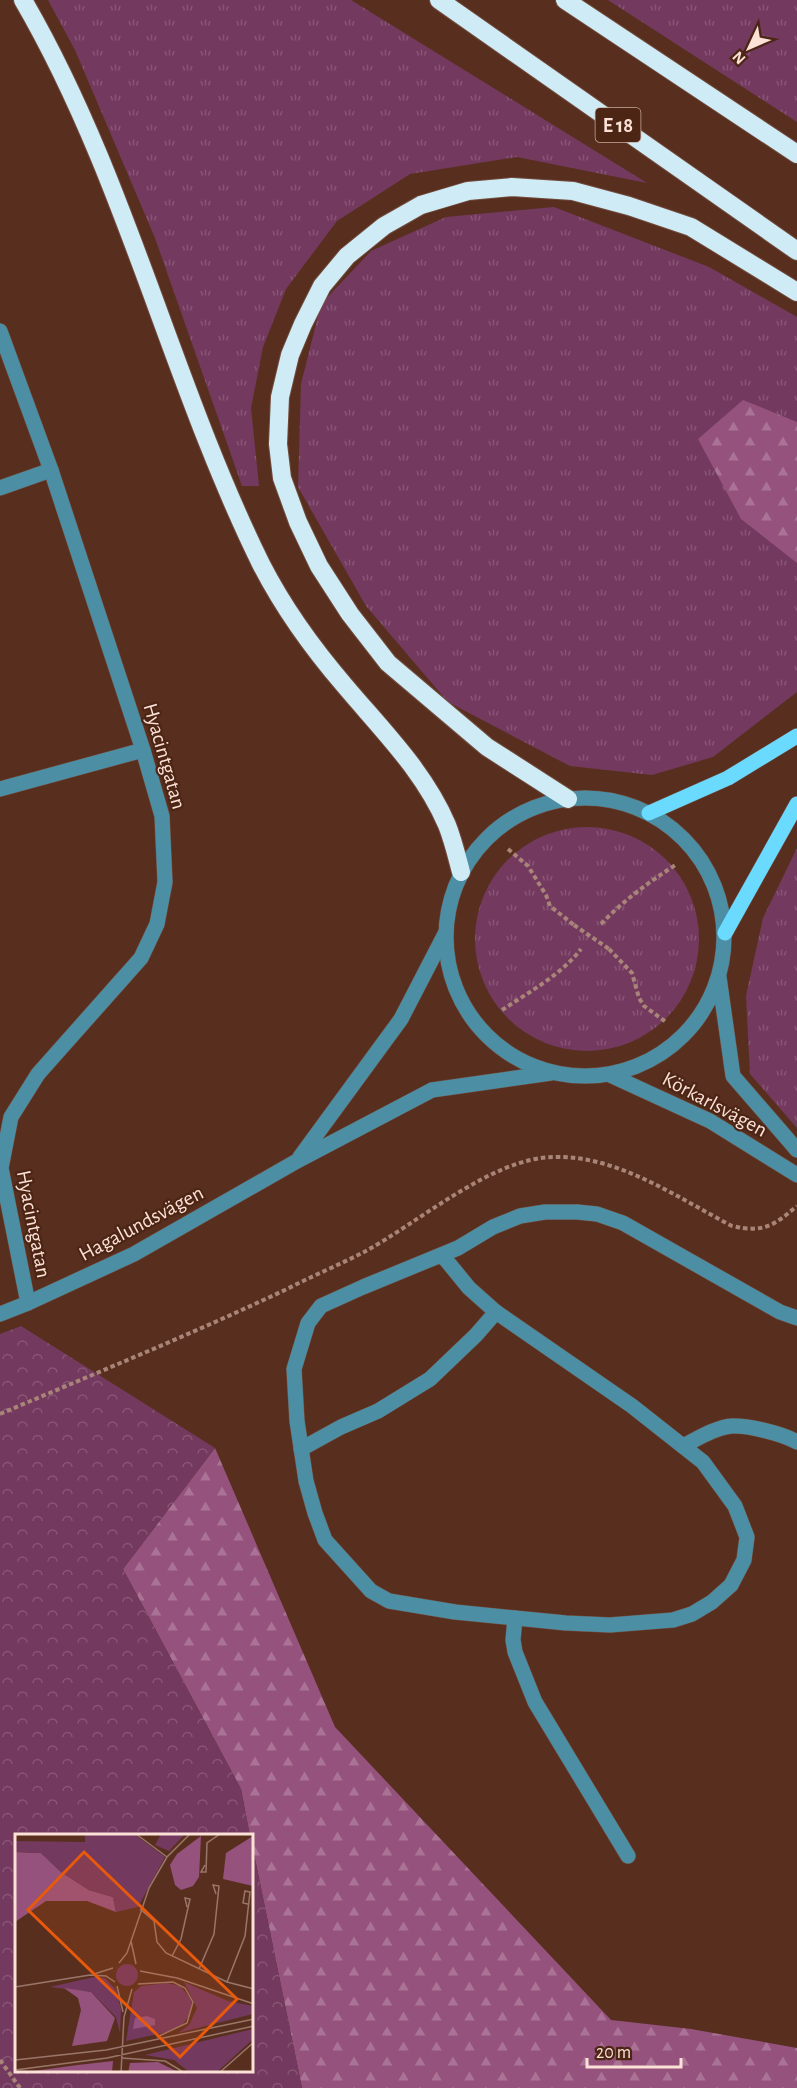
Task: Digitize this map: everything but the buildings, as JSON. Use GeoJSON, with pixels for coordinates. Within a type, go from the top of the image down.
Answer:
{"type":"FeatureCollection","features":[{"type":"Feature","properties":{"kind":"highway"},"geometry":{"type":"LineString","coordinates":[[23,0],[82,117],[122,212],[226,488],[263,566],[294,619],[336,675],[421,778],[447,825],[461,872]]}},
{"type":"Feature","properties":{"kind":"highway","name":"E 18"},"geometry":{"type":"LineString","coordinates":[[439,0],[797,251]]}},
{"type":"Feature","properties":{"kind":"highway"},"geometry":{"type":"LineString","coordinates":[[565,0],[797,154]]}},
{"type":"Feature","properties":{"kind":"highway"},"geometry":{"type":"LineString","coordinates":[[568,799],[487,747],[388,663],[350,614],[319,566],[298,522],[282,478],[278,444],[280,397],[290,355],[303,324],[322,286],[347,256],[384,226],[421,205],[468,191],[513,187],[573,191],[629,206],[691,227],[797,292]]}},
{"type":"Feature","properties":{"kind":"main road"},"geometry":{"type":"LineString","coordinates":[[649,813],[728,778],[797,736]]}},
{"type":"Feature","properties":{"kind":"main road"},"geometry":{"type":"LineString","coordinates":[[725,933],[797,804]]}},
{"type":"Feature","properties":{"kind":"street","name":"Hyacintgatan"},"geometry":{"type":"LineString","coordinates":[[0,331],[51,470],[143,750],[162,816],[165,882],[157,924],[141,958],[38,1074],[11,1117],[1,1168],[28,1303]]}},
{"type":"Feature","properties":{"kind":"street"},"geometry":{"type":"LineString","coordinates":[[0,488],[51,470]]}},
{"type":"Feature","properties":{"kind":"street"},"geometry":{"type":"LineString","coordinates":[[0,789],[143,750]]}},
{"type":"Feature","properties":{"kind":"street"},"geometry":{"type":"LineString","coordinates":[[568,799],[609,800],[649,813],[679,834],[703,862],[719,896],[725,933],[719,976],[704,1011],[679,1041],[647,1063],[610,1075],[581,1077],[551,1073],[508,1054],[474,1022],[452,980],[446,934],[450,902],[461,872],[488,837],[525,811],[568,799]]}},
{"type":"Feature","properties":{"kind":"street","name":"Hagalundsvägen"},"geometry":{"type":"LineString","coordinates":[[297,1161],[401,1019],[446,934]]}},
{"type":"Feature","properties":{"kind":"street","name":"Körkarlsvägen"},"geometry":{"type":"LineString","coordinates":[[719,976],[733,1076],[797,1150]]}},
{"type":"Feature","properties":{"kind":"street","name":"Hagalundsvägen"},"geometry":{"type":"LineString","coordinates":[[0,1314],[134,1254],[297,1161],[432,1090],[551,1073]]}},
{"type":"Feature","properties":{"kind":"street","name":"Körkarlsvägen"},"geometry":{"type":"LineString","coordinates":[[610,1075],[710,1120],[797,1174]]}},
{"type":"Feature","properties":{"kind":"street"},"geometry":{"type":"LineString","coordinates":[[442,1255],[468,1288],[496,1312],[632,1406],[704,1462],[735,1506],[747,1537],[744,1560],[731,1585],[712,1602],[692,1614],[673,1620],[610,1625],[514,1618],[412,1606],[389,1601],[371,1591],[325,1540],[315,1513],[301,1449],[294,1369],[308,1323],[314,1313],[333,1300],[458,1248],[493,1227],[520,1216],[545,1212],[577,1212],[597,1214],[631,1227],[780,1312],[797,1318]]}},
{"type":"Feature","properties":{"kind":"street"},"geometry":{"type":"LineString","coordinates":[[301,1449],[341,1427],[378,1411],[430,1379],[476,1335],[496,1312]]}},
{"type":"Feature","properties":{"kind":"street"},"geometry":{"type":"LineString","coordinates":[[683,1446],[731,1426],[771,1432],[797,1442]]}},
{"type":"Feature","properties":{"kind":"street"},"geometry":{"type":"LineString","coordinates":[[514,1618],[515,1652],[535,1702],[628,1856]]}},
{"type":"Feature","properties":{"kind":"path"},"geometry":{"type":"LineString","coordinates":[[508,849],[528,866],[550,906],[609,949],[632,973],[639,998],[644,1005],[666,1022]]}},
{"type":"Feature","properties":{"kind":"path"},"geometry":{"type":"LineString","coordinates":[[601,924],[617,907],[677,864]]}},
{"type":"Feature","properties":{"kind":"path"},"geometry":{"type":"LineString","coordinates":[[502,1010],[553,975],[574,958],[581,949]]}},
{"type":"Feature","properties":{"kind":"path"},"geometry":{"type":"LineString","coordinates":[[0,2060],[20,2088]]}},
{"type":"Feature","properties":{"kind":"green space"},"geometry":{"type":"Polygon","coordinates":[[[48,0],[351,0],[647,183],[517,157],[410,174],[337,221],[286,289],[263,347],[251,408],[259,486],[242,486],[155,238],[75,50],[48,0]]]}},
{"type":"Feature","properties":{"kind":"green space"},"geometry":{"type":"Polygon","coordinates":[[[608,0],[797,0],[797,122],[608,0]]]}},
{"type":"Feature","properties":{"kind":"green space"},"geometry":{"type":"Polygon","coordinates":[[[554,207],[709,267],[797,317],[797,692],[713,757],[652,775],[570,766],[448,702],[366,606],[298,487],[301,384],[321,304],[371,251],[446,217],[554,207]]]}},
{"type":"Feature","properties":{"kind":"green space"},"geometry":{"type":"Polygon","coordinates":[[[743,400],[797,422],[797,563],[741,519],[698,439],[743,400]]]}},
{"type":"Feature","properties":{"kind":"green space"},"geometry":{"type":"Polygon","coordinates":[[[587,827],[630,836],[649,846],[666,860],[680,877],[690,896],[699,939],[690,982],[680,1001],[666,1018],[649,1032],[630,1042],[587,1051],[544,1042],[525,1032],[508,1018],[494,1001],[484,982],[475,939],[484,896],[494,877],[508,860],[525,846],[544,836],[587,827]]]}},
{"type":"Feature","properties":{"kind":"green space"},"geometry":{"type":"Polygon","coordinates":[[[797,848],[797,1128],[750,1074],[746,996],[763,918],[797,848]]]}},
{"type":"Feature","properties":{"kind":"green space"},"geometry":{"type":"Polygon","coordinates":[[[21,1326],[215,1448],[123,1569],[241,1789],[250,1834],[15,1834],[15,2073],[254,2073],[254,1854],[302,2088],[0,2088],[0,1334],[21,1326]]]}},
{"type":"Feature","properties":{"kind":"green space"},"geometry":{"type":"Polygon","coordinates":[[[215,1448],[335,1727],[611,2020],[691,2029],[797,2048],[797,2088],[302,2088],[254,1854],[254,1834],[250,1834],[241,1789],[123,1569],[215,1448]]]}},
{"type":"Feature","properties":{"kind":"green space"},"geometry":{"type":"Polygon","coordinates":[[[98,2073],[226,2073],[234,2088],[107,2088],[98,2073]]]}}]}
